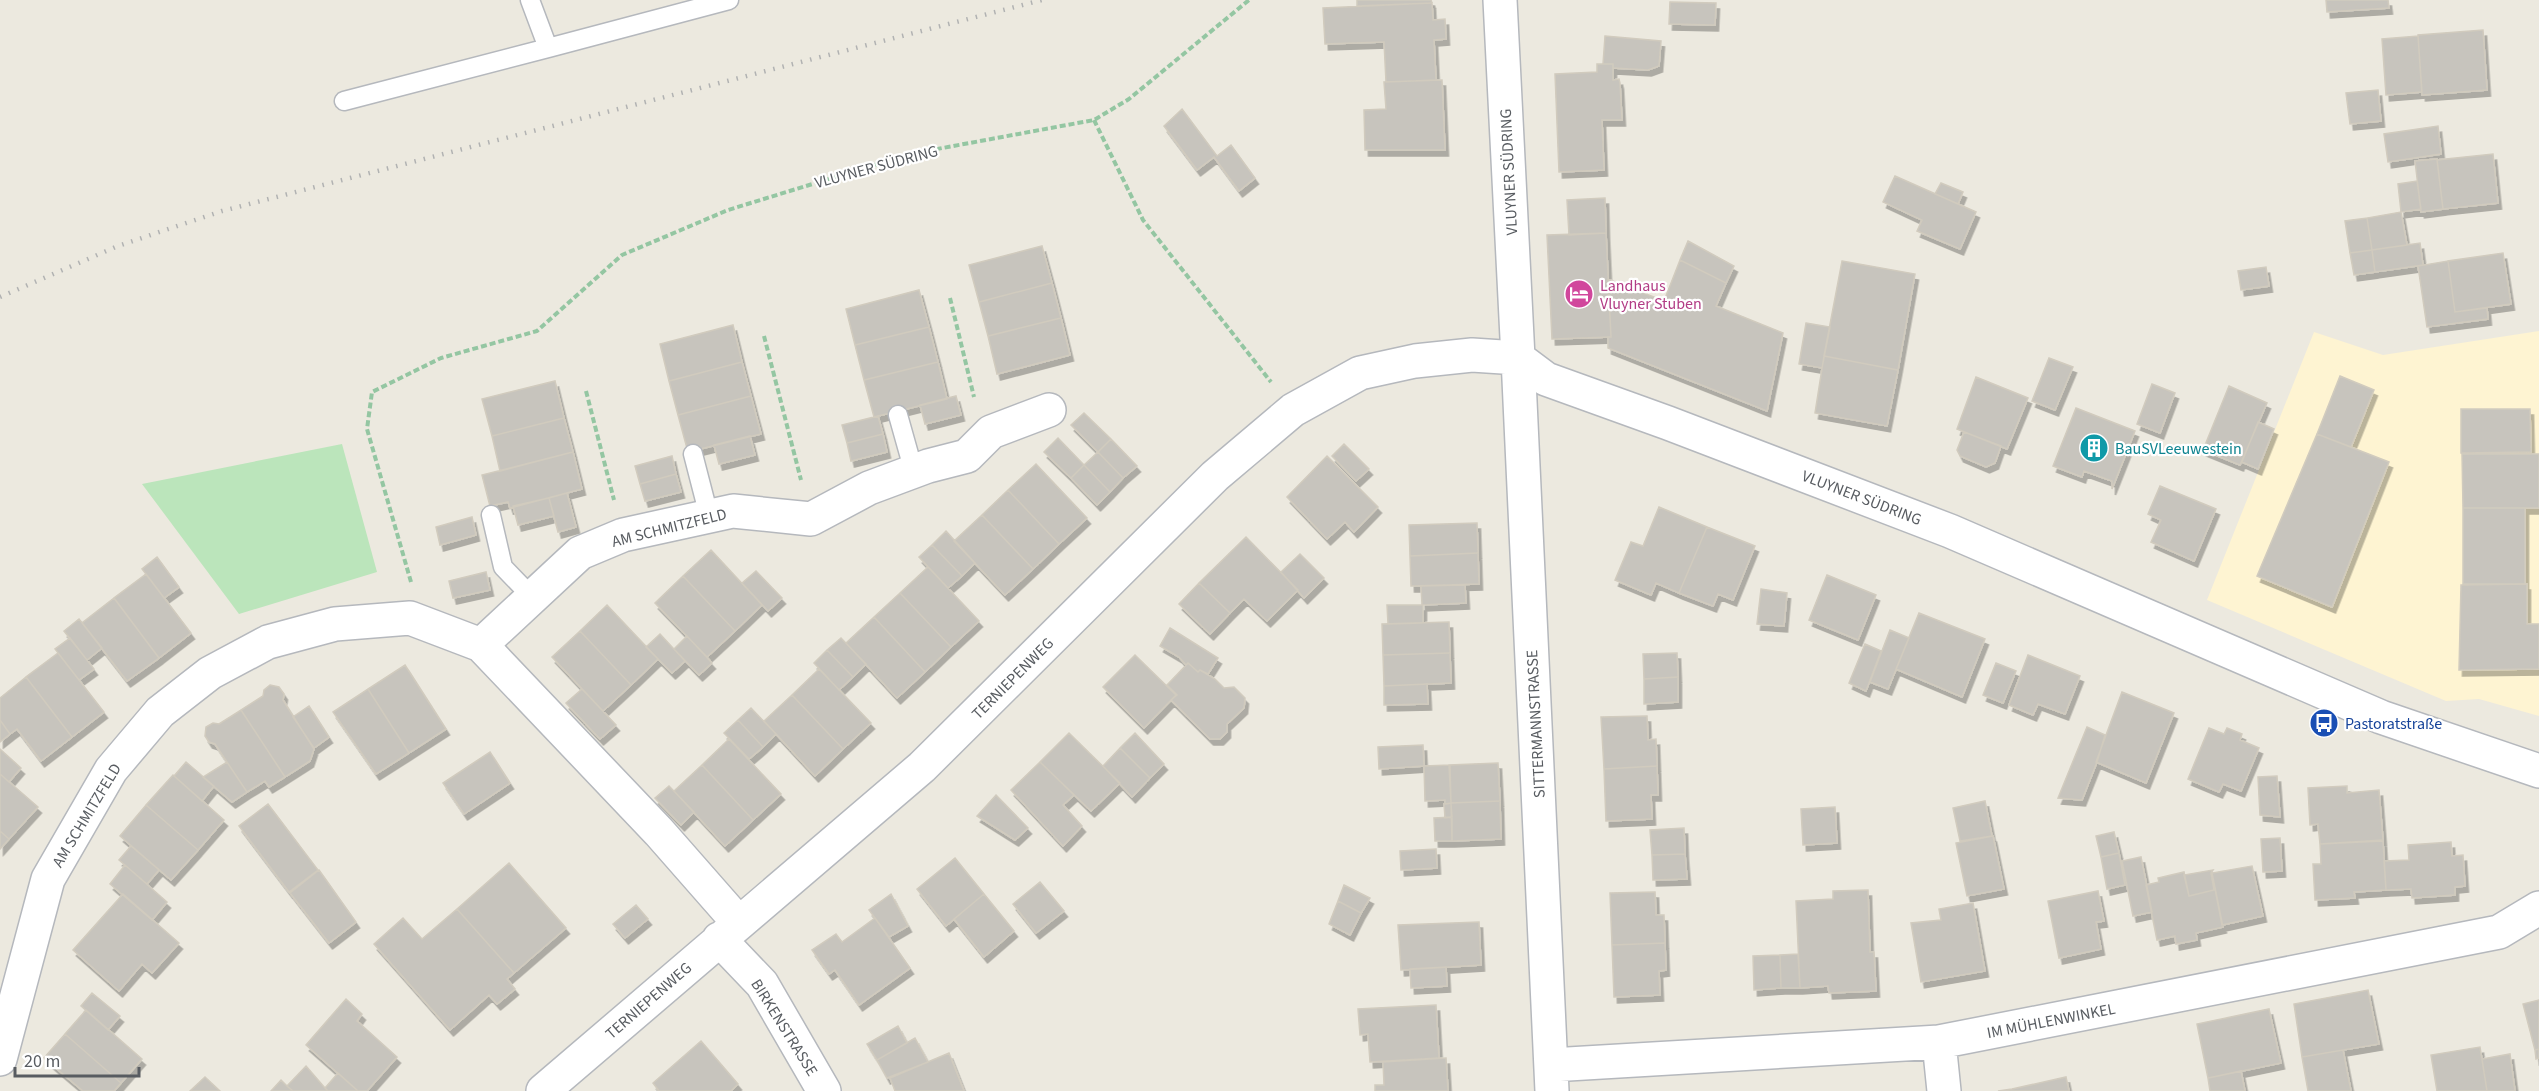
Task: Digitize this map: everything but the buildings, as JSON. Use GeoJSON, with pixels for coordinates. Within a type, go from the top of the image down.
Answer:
{"type":"FeatureCollection","features":[{"type":"Feature","properties":{"kind":"street","name":"VLUYNER SÜDRING"},"geometry":{"type":"LineString","coordinates":[[1500,0],[1518,358],[1546,379],[1950,531],[2381,717],[2539,771]]}},
{"type":"Feature","properties":{"kind":"street","name":"TERNIEPENWEG"},"geometry":{"type":"LineString","coordinates":[[543,1091],[922,767],[1215,476],[1293,410],[1360,373],[1415,361],[1472,355],[1518,358]]}},
{"type":"Feature","properties":{"kind":"street","name":"SITTERMANNSTRASSE"},"geometry":{"type":"LineString","coordinates":[[1518,358],[1552,1078]]}},
{"type":"Feature","properties":{"kind":"street"},"geometry":{"type":"LineString","coordinates":[[811,519],[869,488],[967,456],[991,432],[1049,410]]}},
{"type":"Feature","properties":{"kind":"street","name":"AM SCHMITZFELD"},"geometry":{"type":"LineString","coordinates":[[481,645],[580,553],[623,535],[733,511],[811,519]]}},
{"type":"Feature","properties":{"kind":"street","name":"AM SCHMITZFELD"},"geometry":{"type":"LineString","coordinates":[[0,1059],[48,879],[111,770],[160,712],[210,673],[268,642],[335,624],[411,618],[481,645],[659,832],[729,931]]}},
{"type":"Feature","properties":{"kind":"street","name":"IM MÜHLENWINKEL"},"geometry":{"type":"LineString","coordinates":[[1552,1078],[1939,1042],[2499,932],[2539,908]]}},
{"type":"Feature","properties":{"kind":"street","name":"BIRKENSTRASSE"},"geometry":{"type":"LineString","coordinates":[[729,931],[824,1091]]}},
{"type":"Feature","properties":{"kind":"street"},"geometry":{"type":"LineString","coordinates":[[1939,1042],[1944,1091]]}},
{"type":"Feature","properties":{"kind":"lane"},"geometry":{"type":"LineString","coordinates":[[530,0],[548,48]]}},
{"type":"Feature","properties":{"kind":"lane"},"geometry":{"type":"LineString","coordinates":[[344,100],[729,0]]}},
{"type":"Feature","properties":{"kind":"lane"},"geometry":{"type":"LineString","coordinates":[[898,415],[914,472]]}},
{"type":"Feature","properties":{"kind":"lane"},"geometry":{"type":"LineString","coordinates":[[693,454],[709,516]]}},
{"type":"Feature","properties":{"kind":"lane"},"geometry":{"type":"LineString","coordinates":[[491,515],[503,567],[532,597]]}},
{"type":"Feature","properties":{"kind":"path","name":"VLUYNER SÜDRING"},"geometry":{"type":"LineString","coordinates":[[411,618],[411,583],[367,429],[372,392],[441,358],[537,331],[622,255],[728,210],[910,154],[1094,120],[1129,99],[1249,0]]}},
{"type":"Feature","properties":{"kind":"path"},"geometry":{"type":"LineString","coordinates":[[1094,120],[1143,220],[1293,410]]}},
{"type":"Feature","properties":{"kind":"path"},"geometry":{"type":"LineString","coordinates":[[950,298],[984,439]]}},
{"type":"Feature","properties":{"kind":"path"},"geometry":{"type":"LineString","coordinates":[[764,336],[811,519]]}},
{"type":"Feature","properties":{"kind":"path"},"geometry":{"type":"LineString","coordinates":[[586,391],[623,535]]}},
{"type":"Feature","properties":{"kind":"shaded area"},"geometry":{"type":"Polygon","coordinates":[[[2539,331],[2539,716],[2479,699],[2446,701],[2207,600],[2314,332],[2383,355],[2539,331]]]}},
{"type":"Feature","properties":{"kind":"green space"},"geometry":{"type":"Polygon","coordinates":[[[342,444],[377,572],[239,614],[142,484],[342,444]]]}},
{"type":"Feature","properties":{"kind":"railway"},"geometry":{"type":"LineString","coordinates":[[0,297],[118,246],[222,211],[1042,0]]}},
{"type":"Feature","properties":{"kind":"place","name":"Landhaus Vluyner Stuben"},"geometry":{"type":"Point","coordinates":[1579,294]}},
{"type":"Feature","properties":{"kind":"place","name":"BauSVLeeuwestein"},"geometry":{"type":"Point","coordinates":[2094,448]}},
{"type":"Feature","properties":{"kind":"place","name":"Pastoratstraße"},"geometry":{"type":"Point","coordinates":[2324,723]}}]}
